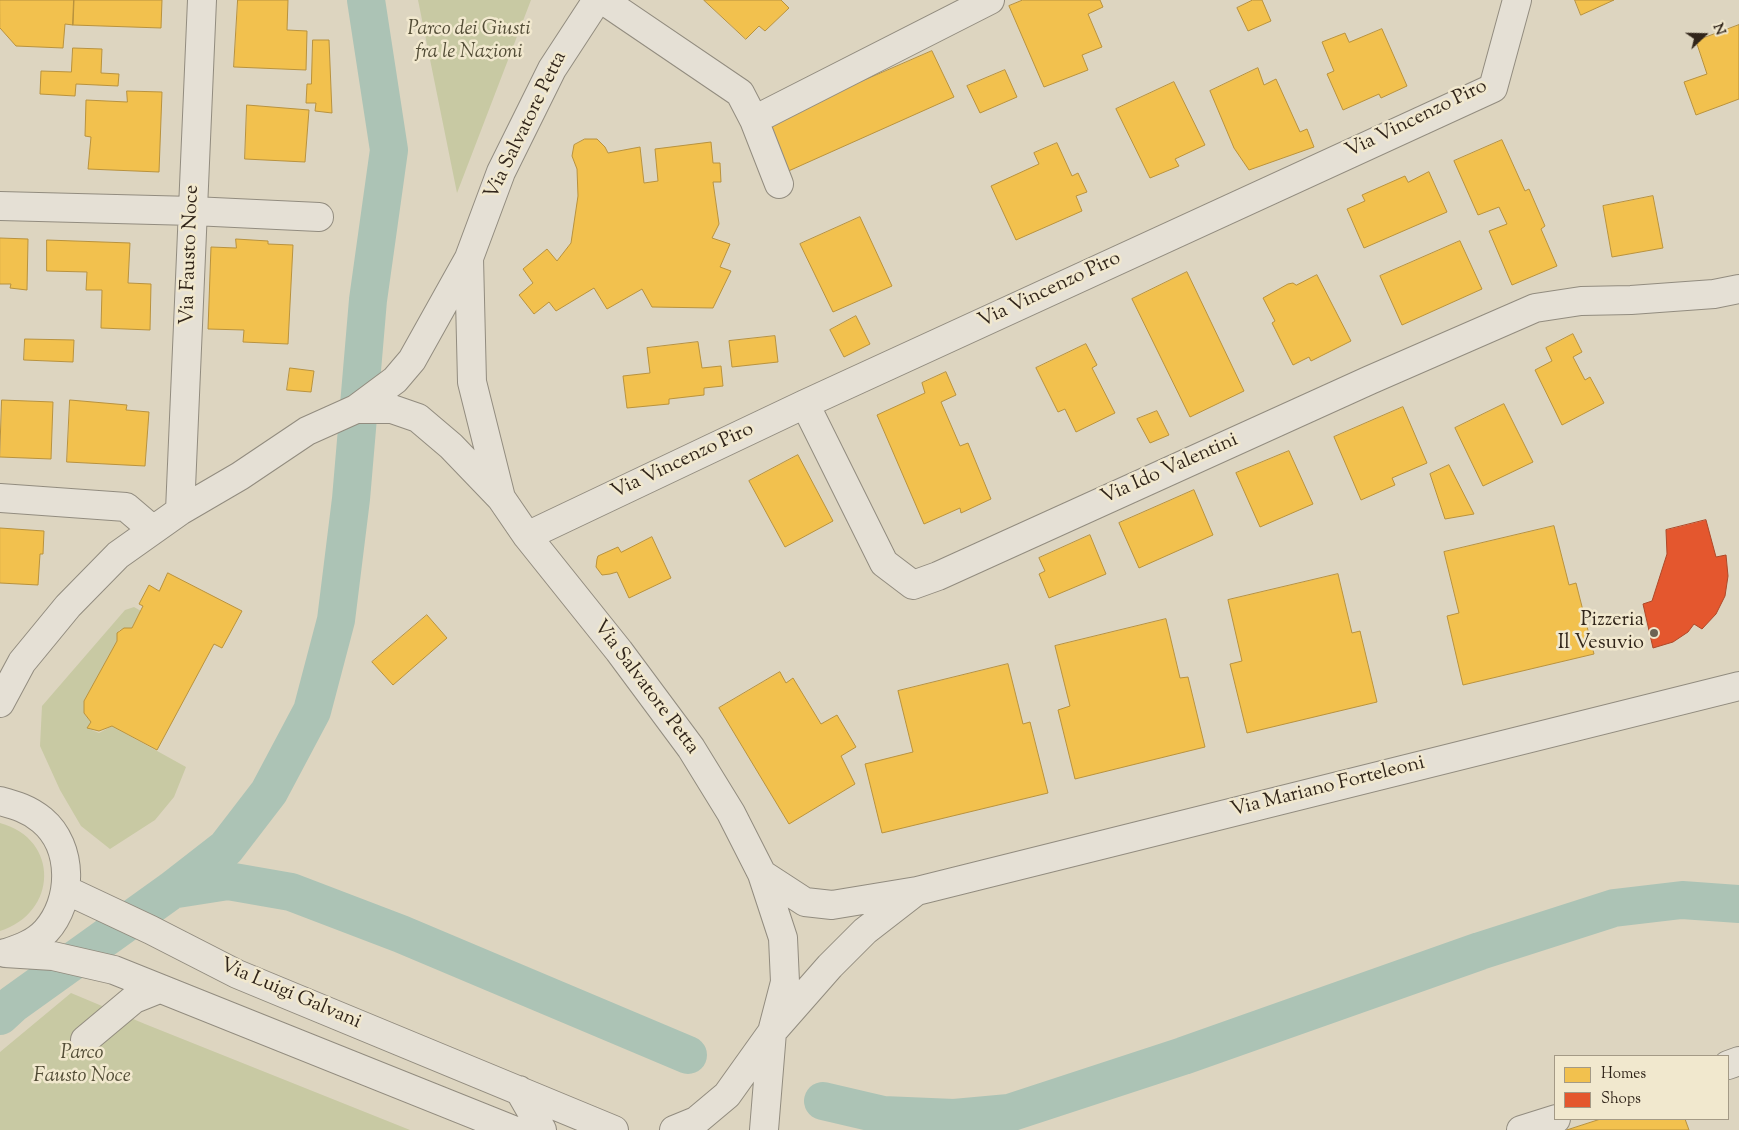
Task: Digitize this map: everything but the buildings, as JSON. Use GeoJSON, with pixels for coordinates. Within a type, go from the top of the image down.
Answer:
{"type":"FeatureCollection","features":[{"type":"Feature","properties":{"kind":"street","name":"Via Fausto Noce"},"geometry":{"type":"LineString","coordinates":[[180,511],[202,0]]}},
{"type":"Feature","properties":{"kind":"street","name":"Via Salvatore Petta"},"geometry":{"type":"LineString","coordinates":[[356,409],[394,380],[412,360],[469,258],[501,172],[552,68],[596,0]]}},
{"type":"Feature","properties":{"kind":"street"},"geometry":{"type":"LineString","coordinates":[[603,0],[740,93],[754,120],[779,184]]}},
{"type":"Feature","properties":{"kind":"street"},"geometry":{"type":"LineString","coordinates":[[754,120],[990,0]]}},
{"type":"Feature","properties":{"kind":"street","name":"Via Vincenzo Piro"},"geometry":{"type":"LineString","coordinates":[[527,536],[805,404],[1493,88],[1517,0]]}},
{"type":"Feature","properties":{"kind":"street"},"geometry":{"type":"LineString","coordinates":[[0,206],[193,211],[319,217]]}},
{"type":"Feature","properties":{"kind":"street","name":"Via Salvatore Petta"},"geometry":{"type":"LineString","coordinates":[[469,258],[472,382],[501,498],[527,536],[619,650],[691,748],[731,813],[762,874],[783,938],[786,982],[772,1032],[764,1130]]}},
{"type":"Feature","properties":{"kind":"street","name":"Via Ido Valentini"},"geometry":{"type":"LineString","coordinates":[[805,404],[884,563],[913,585],[947,572],[1370,380],[1535,308],[1581,301],[1631,300],[1714,294],[1739,289]]}},
{"type":"Feature","properties":{"kind":"street"},"geometry":{"type":"LineString","coordinates":[[0,703],[22,662],[68,606],[118,555],[180,511],[240,476],[307,431],[356,409],[392,409],[418,418],[451,446],[501,498]]}},
{"type":"Feature","properties":{"kind":"street"},"geometry":{"type":"LineString","coordinates":[[0,498],[126,507],[153,530]]}},
{"type":"Feature","properties":{"kind":"street","name":"Via Mariano Forteleoni"},"geometry":{"type":"LineString","coordinates":[[762,874],[805,902],[832,905],[917,891],[1739,686]]}},
{"type":"Feature","properties":{"kind":"street"},"geometry":{"type":"LineString","coordinates":[[0,801],[21,806],[43,820],[58,841],[66,865],[66,890],[59,912],[46,931],[27,946],[3,954]]}},
{"type":"Feature","properties":{"kind":"street","name":"Via Luigi Galvani"},"geometry":{"type":"LineString","coordinates":[[66,890],[151,930],[237,974],[614,1130]]}},
{"type":"Feature","properties":{"kind":"street","name":"Via Mariano Forteleoni"},"geometry":{"type":"LineString","coordinates":[[772,1032],[830,966],[865,931],[917,891]]}},
{"type":"Feature","properties":{"kind":"street","name":"Via Luigi Galvani"},"geometry":{"type":"LineString","coordinates":[[3,954],[53,956],[114,970],[486,1125],[513,1130]]}},
{"type":"Feature","properties":{"kind":"street"},"geometry":{"type":"LineString","coordinates":[[85,1040],[134,999],[159,989]]}},
{"type":"Feature","properties":{"kind":"street"},"geometry":{"type":"LineString","coordinates":[[674,1130],[696,1121],[727,1095],[772,1032]]}},
{"type":"Feature","properties":{"kind":"street"},"geometry":{"type":"LineString","coordinates":[[519,1090],[542,1130]]}},
{"type":"Feature","properties":{"kind":"street"},"geometry":{"type":"LineString","coordinates":[[1521,1130],[1554,1120]]}},
{"type":"Feature","properties":{"kind":"green space","name":"Parco dei Giusti fra le Nazioni"},"geometry":{"type":"Polygon","coordinates":[[[418,0],[531,0],[457,193],[418,0]]]}},
{"type":"Feature","properties":{"kind":"green space"},"geometry":{"type":"Polygon","coordinates":[[[134,607],[141,611],[132,628],[119,630],[117,641],[84,701],[84,713],[91,722],[87,728],[99,733],[112,726],[186,767],[174,797],[155,820],[110,849],[81,826],[60,790],[40,746],[42,706],[125,610],[134,607]]]}},
{"type":"Feature","properties":{"kind":"green space"},"geometry":{"type":"Polygon","coordinates":[[[0,823],[20,831],[33,844],[42,859],[44,876],[41,893],[33,909],[19,922],[0,931],[0,823]]]}},
{"type":"Feature","properties":{"kind":"green space","name":"Parco Fausto Noce"},"geometry":{"type":"Polygon","coordinates":[[[71,993],[410,1130],[0,1130],[0,1052],[71,993]]]}},
{"type":"Feature","properties":{"kind":"waterway"},"geometry":{"type":"LineString","coordinates":[[0,1016],[13,1004],[172,890],[226,848],[269,792],[312,711],[336,620],[351,499],[368,300],[389,150],[366,0]]}},
{"type":"Feature","properties":{"kind":"waterway"},"geometry":{"type":"LineString","coordinates":[[177,889],[228,881],[291,892],[401,934],[688,1055]]}},
{"type":"Feature","properties":{"kind":"waterway"},"geometry":{"type":"LineString","coordinates":[[823,1101],[883,1115],[954,1118],[1009,1113],[1183,1056],[1480,951],[1614,908],[1682,900],[1739,904]]}},
{"type":"Feature","properties":{"kind":"place","name":"Pizzeria Il Vesuvio"},"geometry":{"type":"Point","coordinates":[1654,633]}}]}
